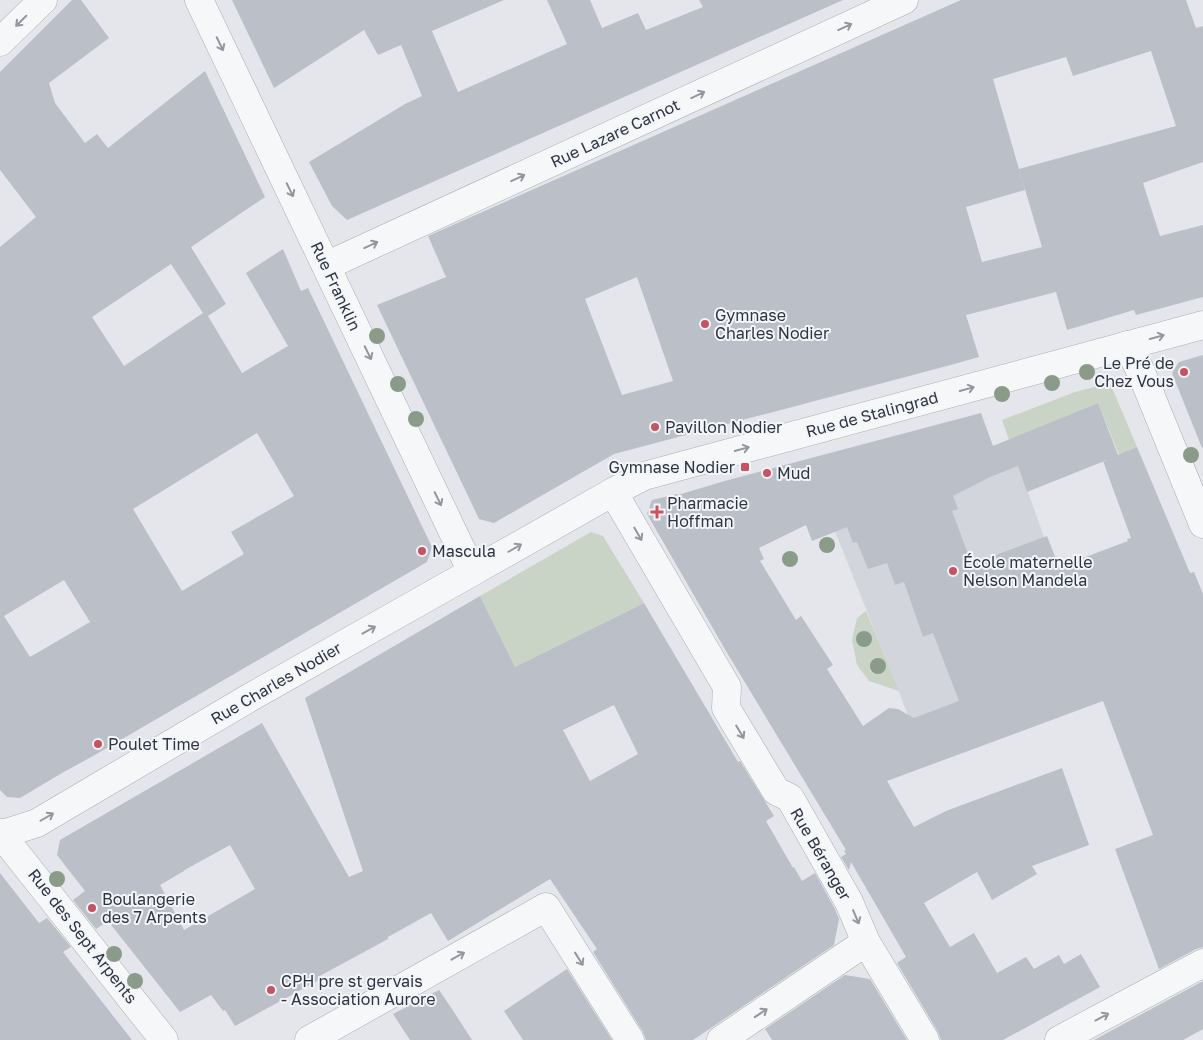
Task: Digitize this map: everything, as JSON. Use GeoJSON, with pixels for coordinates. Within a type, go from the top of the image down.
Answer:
{"type":"FeatureCollection","features":[{"type":"Feature","properties":{"kind":"street"},"geometry":{"type":"LineString","coordinates":[[0,42],[43,0]]}},
{"type":"Feature","properties":{"kind":"street","name":"Rue Franklin"},"geometry":{"type":"LineString","coordinates":[[199,0],[472,572]]}},
{"type":"Feature","properties":{"kind":"street","name":"Rue Lazare Carnot"},"geometry":{"type":"LineString","coordinates":[[326,266],[904,0]]}},
{"type":"Feature","properties":{"kind":"street","name":"Rue de Stalingrad"},"geometry":{"type":"LineString","coordinates":[[472,572],[644,476],[1203,325]]}},
{"type":"Feature","properties":{"kind":"street"},"geometry":{"type":"LineString","coordinates":[[1127,345],[1141,372],[1203,524]]}},
{"type":"Feature","properties":{"kind":"street","name":"Rue Béranger"},"geometry":{"type":"LineString","coordinates":[[613,492],[727,687],[726,708],[776,791],[790,798],[849,902],[866,942],[926,1040]]}},
{"type":"Feature","properties":{"kind":"street","name":"Rue Charles Nodier"},"geometry":{"type":"LineString","coordinates":[[1,834],[37,822],[249,698],[472,572]]}},
{"type":"Feature","properties":{"kind":"street","name":"Rue des Sept Arpents"},"geometry":{"type":"LineString","coordinates":[[1,834],[164,1040]]}},
{"type":"Feature","properties":{"kind":"street"},"geometry":{"type":"LineString","coordinates":[[309,1040],[546,907],[630,1040]]}},
{"type":"Feature","properties":{"kind":"street"},"geometry":{"type":"LineString","coordinates":[[721,1040],[866,942]]}},
{"type":"Feature","properties":{"kind":"street"},"geometry":{"type":"LineString","coordinates":[[1059,1040],[1203,963]]}},
{"type":"Feature","properties":{"kind":"shaded area","name":"École maternelle Nelson Mandela"},"geometry":{"type":"Polygon","coordinates":[[[1009,440],[1087,655],[910,720],[835,531],[993,446],[1009,440]]]}},
{"type":"Feature","properties":{"kind":"green space"},"geometry":{"type":"Polygon","coordinates":[[[1110,383],[1137,447],[1119,455],[1098,403],[1009,440],[1002,420],[1075,392],[1110,383]]]}},
{"type":"Feature","properties":{"kind":"green space"},"geometry":{"type":"Polygon","coordinates":[[[591,532],[603,536],[644,603],[515,667],[480,596],[591,532]]]}},
{"type":"Feature","properties":{"kind":"green space"},"geometry":{"type":"Polygon","coordinates":[[[866,611],[899,691],[869,681],[857,665],[852,640],[857,618],[866,611]]]}},
{"type":"Feature","properties":{"kind":"building"},"geometry":{"type":"Polygon","coordinates":[[[72,0],[81,0],[109,38],[49,83],[55,103],[85,143],[97,134],[108,148],[205,71],[265,197],[191,247],[226,304],[208,316],[242,373],[288,346],[246,273],[283,249],[301,291],[308,288],[432,547],[427,562],[20,798],[7,797],[0,790],[0,247],[36,217],[0,170],[0,72],[72,0]],[[171,264],[92,317],[124,366],[203,313],[171,264]],[[257,433],[133,509],[182,591],[244,554],[231,532],[294,496],[257,433]],[[64,580],[4,616],[30,657],[90,622],[64,580]]]}},
{"type":"Feature","properties":{"kind":"building"},"geometry":{"type":"Polygon","coordinates":[[[232,0],[504,0],[432,31],[458,92],[567,44],[547,0],[590,0],[602,28],[638,13],[646,30],[703,7],[699,0],[843,0],[347,220],[332,206],[309,162],[405,104],[422,96],[401,45],[378,55],[364,30],[274,88],[232,0]]]}},
{"type":"Feature","properties":{"kind":"building"},"geometry":{"type":"Polygon","coordinates":[[[961,0],[1186,0],[1196,28],[1203,26],[1203,162],[1143,183],[1160,236],[1203,225],[1203,297],[1136,315],[1134,310],[1067,330],[1056,292],[966,315],[979,357],[614,454],[494,523],[479,519],[377,305],[446,277],[428,236],[961,0]],[[1151,51],[1073,76],[1066,57],[993,79],[1025,190],[966,207],[982,262],[1042,247],[1019,169],[1176,126],[1151,51]],[[637,277],[585,299],[622,395],[673,381],[637,277]]]}},
{"type":"Feature","properties":{"kind":"building"},"geometry":{"type":"Polygon","coordinates":[[[1203,355],[1202,448],[1172,373],[1179,362],[1203,355]]]}},
{"type":"Feature","properties":{"kind":"building"},"geometry":{"type":"Polygon","coordinates":[[[1098,403],[1118,455],[1137,447],[1190,573],[1194,572],[1203,594],[1203,947],[1159,969],[1115,849],[1153,835],[1103,701],[887,781],[914,827],[946,811],[1062,768],[1089,845],[1032,866],[1037,874],[992,900],[977,872],[924,903],[950,947],[974,933],[997,973],[1026,957],[1034,969],[1059,955],[1064,964],[1081,954],[1100,987],[1003,1040],[941,1040],[897,963],[906,957],[851,862],[849,870],[841,857],[846,854],[844,851],[846,850],[726,651],[647,514],[652,500],[678,495],[981,413],[993,446],[1098,403]],[[1103,462],[1027,492],[1018,466],[990,477],[953,496],[958,509],[952,511],[971,562],[976,560],[977,562],[1047,536],[1059,567],[1128,541],[1127,539],[1131,538],[1103,462]],[[806,525],[759,548],[764,559],[760,561],[796,620],[801,616],[833,665],[827,669],[863,726],[889,708],[898,709],[914,718],[959,701],[933,633],[923,637],[904,582],[895,585],[887,563],[868,569],[857,542],[853,543],[847,527],[812,541],[806,525]]]}},
{"type":"Feature","properties":{"kind":"building"},"geometry":{"type":"Polygon","coordinates":[[[480,596],[515,667],[644,603],[738,762],[740,761],[774,816],[766,821],[793,868],[802,881],[815,873],[835,909],[839,919],[834,945],[693,1040],[646,1040],[643,1032],[593,952],[597,949],[550,879],[448,941],[431,913],[318,977],[319,980],[235,1026],[225,1010],[223,1011],[211,995],[180,1012],[108,921],[96,929],[73,900],[85,891],[57,855],[60,840],[262,723],[349,877],[363,871],[305,698],[480,596]],[[614,705],[563,730],[590,781],[638,754],[614,705]],[[230,845],[160,885],[184,930],[255,889],[230,845]]]}},
{"type":"Feature","properties":{"kind":"building"},"geometry":{"type":"Polygon","coordinates":[[[0,873],[39,923],[47,918],[71,947],[63,952],[132,1040],[0,1040],[0,873]]]}},
{"type":"Feature","properties":{"kind":"building"},"geometry":{"type":"Polygon","coordinates":[[[567,969],[612,1040],[523,1040],[504,1011],[567,969]]]}},
{"type":"Feature","properties":{"kind":"building"},"geometry":{"type":"Polygon","coordinates":[[[845,975],[870,979],[907,1040],[772,1040],[765,1029],[845,975]]]}},
{"type":"Feature","properties":{"kind":"building"},"geometry":{"type":"Polygon","coordinates":[[[1203,981],[1203,1029],[1183,1040],[1094,1040],[1203,981]]]}},
{"type":"Feature","properties":{"kind":"building"},"geometry":{"type":"Polygon","coordinates":[[[439,990],[472,1040],[410,1040],[393,1014],[439,990]]]}},
{"type":"Feature","properties":{"kind":"place","name":"Gymnase Charles Nodier"},"geometry":{"type":"Point","coordinates":[705,324]}},
{"type":"Feature","properties":{"kind":"place","name":"Le Pré de Chez Vous"},"geometry":{"type":"Point","coordinates":[1184,372]}},
{"type":"Feature","properties":{"kind":"place","name":"Pavillon Nodier"},"geometry":{"type":"Point","coordinates":[655,427]}},
{"type":"Feature","properties":{"kind":"place","name":"Gymnase Nodier"},"geometry":{"type":"Point","coordinates":[745,467]}},
{"type":"Feature","properties":{"kind":"place","name":"Mud"},"geometry":{"type":"Point","coordinates":[767,473]}},
{"type":"Feature","properties":{"kind":"place","name":"Pharmacie Hoffman"},"geometry":{"type":"Point","coordinates":[657,512]}},
{"type":"Feature","properties":{"kind":"place","name":"Mascula"},"geometry":{"type":"Point","coordinates":[422,551]}},
{"type":"Feature","properties":{"kind":"place","name":"École maternelle Nelson Mandela"},"geometry":{"type":"Point","coordinates":[953,571]}},
{"type":"Feature","properties":{"kind":"place","name":"Poulet Time"},"geometry":{"type":"Point","coordinates":[98,744]}},
{"type":"Feature","properties":{"kind":"place","name":"Boulangerie des 7 Arpents"},"geometry":{"type":"Point","coordinates":[92,908]}},
{"type":"Feature","properties":{"kind":"place","name":"CPH pre st gervais - Association Aurore"},"geometry":{"type":"Point","coordinates":[271,990]}}]}
